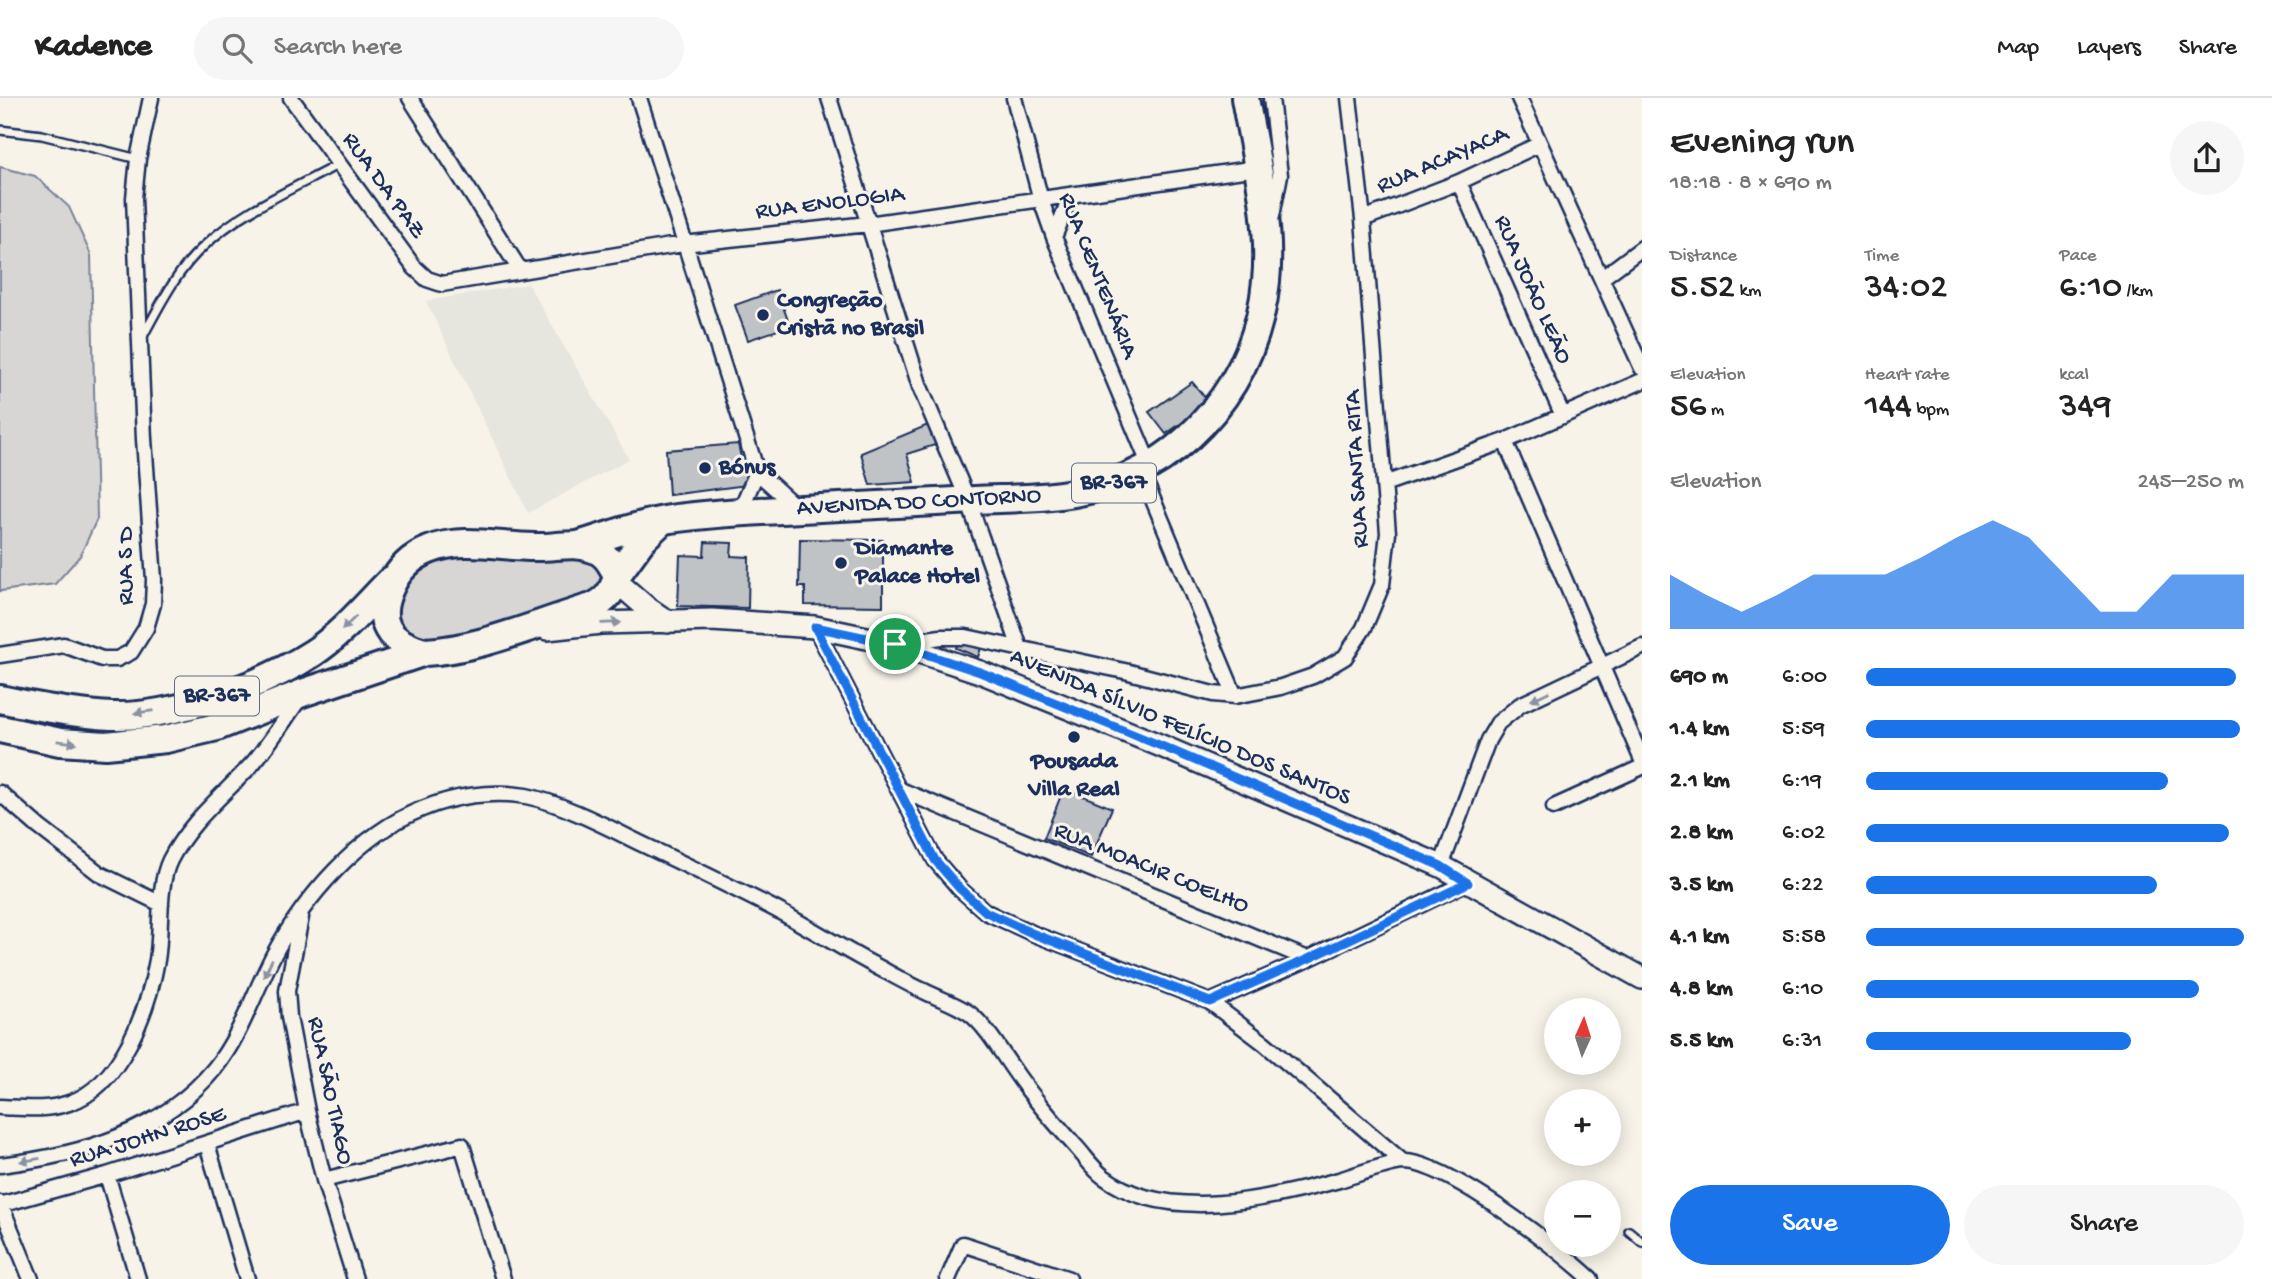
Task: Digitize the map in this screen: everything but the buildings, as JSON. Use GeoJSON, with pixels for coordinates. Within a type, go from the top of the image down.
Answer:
{"type":"FeatureCollection","features":[{"type":"Feature","properties":{"kind":"highway","name":"AVENIDA DO CONTORNO"},"geometry":{"type":"LineString","coordinates":[[664,520],[798,509],[1066,494],[1106,485],[1146,468],[1194,433],[1216,409],[1242,370],[1262,313],[1266,280],[1266,237],[1245,98]]}},
{"type":"Feature","properties":{"kind":"highway","name":"BR-367"},"geometry":{"type":"LineString","coordinates":[[0,699],[47,709],[113,716],[169,709],[232,692],[267,678],[314,653],[345,627],[417,556],[443,545],[482,543],[539,548],[578,545],[664,520]]}},
{"type":"Feature","properties":{"kind":"highway","name":"BR-367"},"geometry":{"type":"LineString","coordinates":[[0,729],[60,742],[106,745],[139,743],[217,727],[305,692],[425,652],[445,651],[495,638],[592,607],[604,601],[643,539],[664,520]]}},
{"type":"Feature","properties":{"kind":"highway","name":"BR-367"},"geometry":{"type":"LineString","coordinates":[[578,545],[595,549],[609,559],[617,578]]}},
{"type":"Feature","properties":{"kind":"highway","name":"BR-367"},"geometry":{"type":"LineString","coordinates":[[397,574],[384,600],[383,616],[386,627],[406,647],[425,652]]}},
{"type":"Feature","properties":{"kind":"main road"},"geometry":{"type":"LineString","coordinates":[[617,578],[646,607],[668,622]]}},
{"type":"Feature","properties":{"kind":"main road","name":"AVENIDA SÍLVIO FELÍCIO DOS SANTOS"},"geometry":{"type":"LineString","coordinates":[[495,638],[601,623],[712,620],[815,627],[895,644],[980,672],[1159,745],[1441,866],[1642,978]]}},
{"type":"Feature","properties":{"kind":"street","name":"RUA S D"},"geometry":{"type":"LineString","coordinates":[[0,655],[64,646],[102,659],[117,659],[131,652],[146,628],[153,604],[154,580],[134,223],[138,159],[151,98]]}},
{"type":"Feature","properties":{"kind":"street","name":"RUA DA PAZ"},"geometry":{"type":"LineString","coordinates":[[291,98],[414,267]]}},
{"type":"Feature","properties":{"kind":"street"},"geometry":{"type":"LineString","coordinates":[[411,98],[520,270]]}},
{"type":"Feature","properties":{"kind":"street"},"geometry":{"type":"LineString","coordinates":[[639,98],[757,472],[798,509]]}},
{"type":"Feature","properties":{"kind":"street"},"geometry":{"type":"LineString","coordinates":[[829,98],[920,387],[968,500],[1020,648]]}},
{"type":"Feature","properties":{"kind":"street","name":"RUA CENTENÁRIA"},"geometry":{"type":"LineString","coordinates":[[1014,98],[1041,200],[1054,237],[1235,696]]}},
{"type":"Feature","properties":{"kind":"street","name":"AVENIDA DO CONTORNO"},"geometry":{"type":"LineString","coordinates":[[1266,237],[1280,175],[1271,98]]}},
{"type":"Feature","properties":{"kind":"street","name":"RUA SANTA RITA"},"geometry":{"type":"LineString","coordinates":[[895,644],[941,637],[966,637],[1129,672],[1213,694],[1235,696],[1281,687],[1313,676],[1345,657],[1364,628],[1382,585],[1388,533],[1363,219],[1349,98]]}},
{"type":"Feature","properties":{"kind":"street"},"geometry":{"type":"LineString","coordinates":[[1519,98],[1642,368]]}},
{"type":"Feature","properties":{"kind":"street","name":"RUA ACAYACA"},"geometry":{"type":"LineString","coordinates":[[1363,219],[1459,182],[1540,144]]}},
{"type":"Feature","properties":{"kind":"street","name":"RUA ENOLOGIA"},"geometry":{"type":"LineString","coordinates":[[414,267],[426,279],[442,284],[683,244],[869,224],[1257,168]]}},
{"type":"Feature","properties":{"kind":"street","name":"RUA JOÃO LEÃO"},"geometry":{"type":"LineString","coordinates":[[1459,182],[1563,416]]}},
{"type":"Feature","properties":{"kind":"street"},"geometry":{"type":"LineString","coordinates":[[1054,237],[1071,195]]}},
{"type":"Feature","properties":{"kind":"street"},"geometry":{"type":"LineString","coordinates":[[1602,278],[1642,248]]}},
{"type":"Feature","properties":{"kind":"street"},"geometry":{"type":"LineString","coordinates":[[1384,484],[1505,440],[1642,382]]}},
{"type":"Feature","properties":{"kind":"street"},"geometry":{"type":"LineString","coordinates":[[1505,440],[1642,760]]}},
{"type":"Feature","properties":{"kind":"street"},"geometry":{"type":"LineString","coordinates":[[739,513],[757,472]]}},
{"type":"Feature","properties":{"kind":"street"},"geometry":{"type":"LineString","coordinates":[[815,627],[935,860],[960,889],[986,912],[1034,934],[1210,1002],[1264,1043],[1403,1162]]}},
{"type":"Feature","properties":{"kind":"street"},"geometry":{"type":"LineString","coordinates":[[1441,866],[1488,740],[1498,723],[1520,705],[1642,647]]}},
{"type":"Feature","properties":{"kind":"street"},"geometry":{"type":"LineString","coordinates":[[0,1107],[42,1110],[70,1103],[97,1087],[117,1064],[143,1016],[157,959],[161,904],[168,863],[181,840],[206,810],[254,762],[305,692]]}},
{"type":"Feature","properties":{"kind":"street"},"geometry":{"type":"LineString","coordinates":[[1555,807],[1642,767]]}},
{"type":"Feature","properties":{"kind":"street","name":"RUA MOACIR COELHO"},"geometry":{"type":"LineString","coordinates":[[898,789],[1308,959]]}},
{"type":"Feature","properties":{"kind":"street"},"geometry":{"type":"LineString","coordinates":[[0,793],[100,874],[161,904]]}},
{"type":"Feature","properties":{"kind":"street"},"geometry":{"type":"LineString","coordinates":[[0,1165],[102,1144],[146,1125],[192,1092],[217,1065],[236,1035],[273,956],[302,909],[326,879],[361,847],[394,823],[418,810],[442,802],[491,793],[528,796],[590,819],[773,908],[875,966],[971,1014],[1044,1111],[1102,1177],[1131,1192],[1161,1201],[1202,1204],[1245,1201],[1322,1185],[1403,1162],[1428,1167],[1472,1189],[1572,1261],[1591,1279]]}},
{"type":"Feature","properties":{"kind":"street"},"geometry":{"type":"LineString","coordinates":[[1210,1002],[1468,883]]}},
{"type":"Feature","properties":{"kind":"street","name":"RUA SÃO TIAGO"},"geometry":{"type":"LineString","coordinates":[[302,909],[287,992],[289,1017],[307,1111],[324,1180],[355,1279]]}},
{"type":"Feature","properties":{"kind":"street","name":"RUA JOHN ROSE"},"geometry":{"type":"LineString","coordinates":[[0,1204],[107,1175],[307,1111]]}},
{"type":"Feature","properties":{"kind":"street"},"geometry":{"type":"LineString","coordinates":[[207,1144],[247,1279]]}},
{"type":"Feature","properties":{"kind":"street"},"geometry":{"type":"LineString","coordinates":[[324,1180],[461,1145],[503,1279]]}},
{"type":"Feature","properties":{"kind":"street"},"geometry":{"type":"LineString","coordinates":[[107,1175],[138,1279]]}},
{"type":"Feature","properties":{"kind":"street"},"geometry":{"type":"LineString","coordinates":[[0,1204],[31,1279]]}},
{"type":"Feature","properties":{"kind":"street"},"geometry":{"type":"LineString","coordinates":[[948,1279],[963,1244],[1069,1279]]}},
{"type":"Feature","properties":{"kind":"lane"},"geometry":{"type":"LineString","coordinates":[[0,130],[42,135],[138,159]]}},
{"type":"Feature","properties":{"kind":"lane"},"geometry":{"type":"LineString","coordinates":[[141,339],[168,291],[203,246],[244,215],[339,164]]}},
{"type":"Feature","properties":{"kind":"lane"},"geometry":{"type":"LineString","coordinates":[[1629,1231],[1642,1242]]}},
{"type":"Feature","properties":{"kind":"shaded area"},"geometry":{"type":"Polygon","coordinates":[[[0,167],[35,176],[69,207],[91,255],[97,519],[80,556],[55,584],[0,591],[0,167]]]}},
{"type":"Feature","properties":{"kind":"shaded area"},"geometry":{"type":"Polygon","coordinates":[[[528,284],[629,459],[528,513],[426,301],[528,284]]]}},
{"type":"Feature","properties":{"kind":"shaded area"},"geometry":{"type":"Polygon","coordinates":[[[582,555],[603,564],[610,587],[473,636],[419,641],[401,630],[395,620],[397,592],[426,568],[439,562],[466,557],[533,561],[582,555]]]}},
{"type":"Feature","properties":{"kind":"place","name":"Congreção Cristã no Brasil"},"geometry":{"type":"Point","coordinates":[763,315]}},
{"type":"Feature","properties":{"kind":"place","name":"Bónus"},"geometry":{"type":"Point","coordinates":[705,468]}},
{"type":"Feature","properties":{"kind":"place","name":"Diamante Palace Hotel"},"geometry":{"type":"Point","coordinates":[841,563]}},
{"type":"Feature","properties":{"kind":"place","name":"Pousada Villa Real"},"geometry":{"type":"Point","coordinates":[1074,737]}},
{"type":"Feature","properties":{"kind":"route"},"geometry":{"type":"LineString","coordinates":[[815,627],[895,644],[980,672],[1159,745],[1441,866],[1468,883],[1210,1002],[1034,934],[986,912],[960,889],[935,860],[815,627]]}}]}
